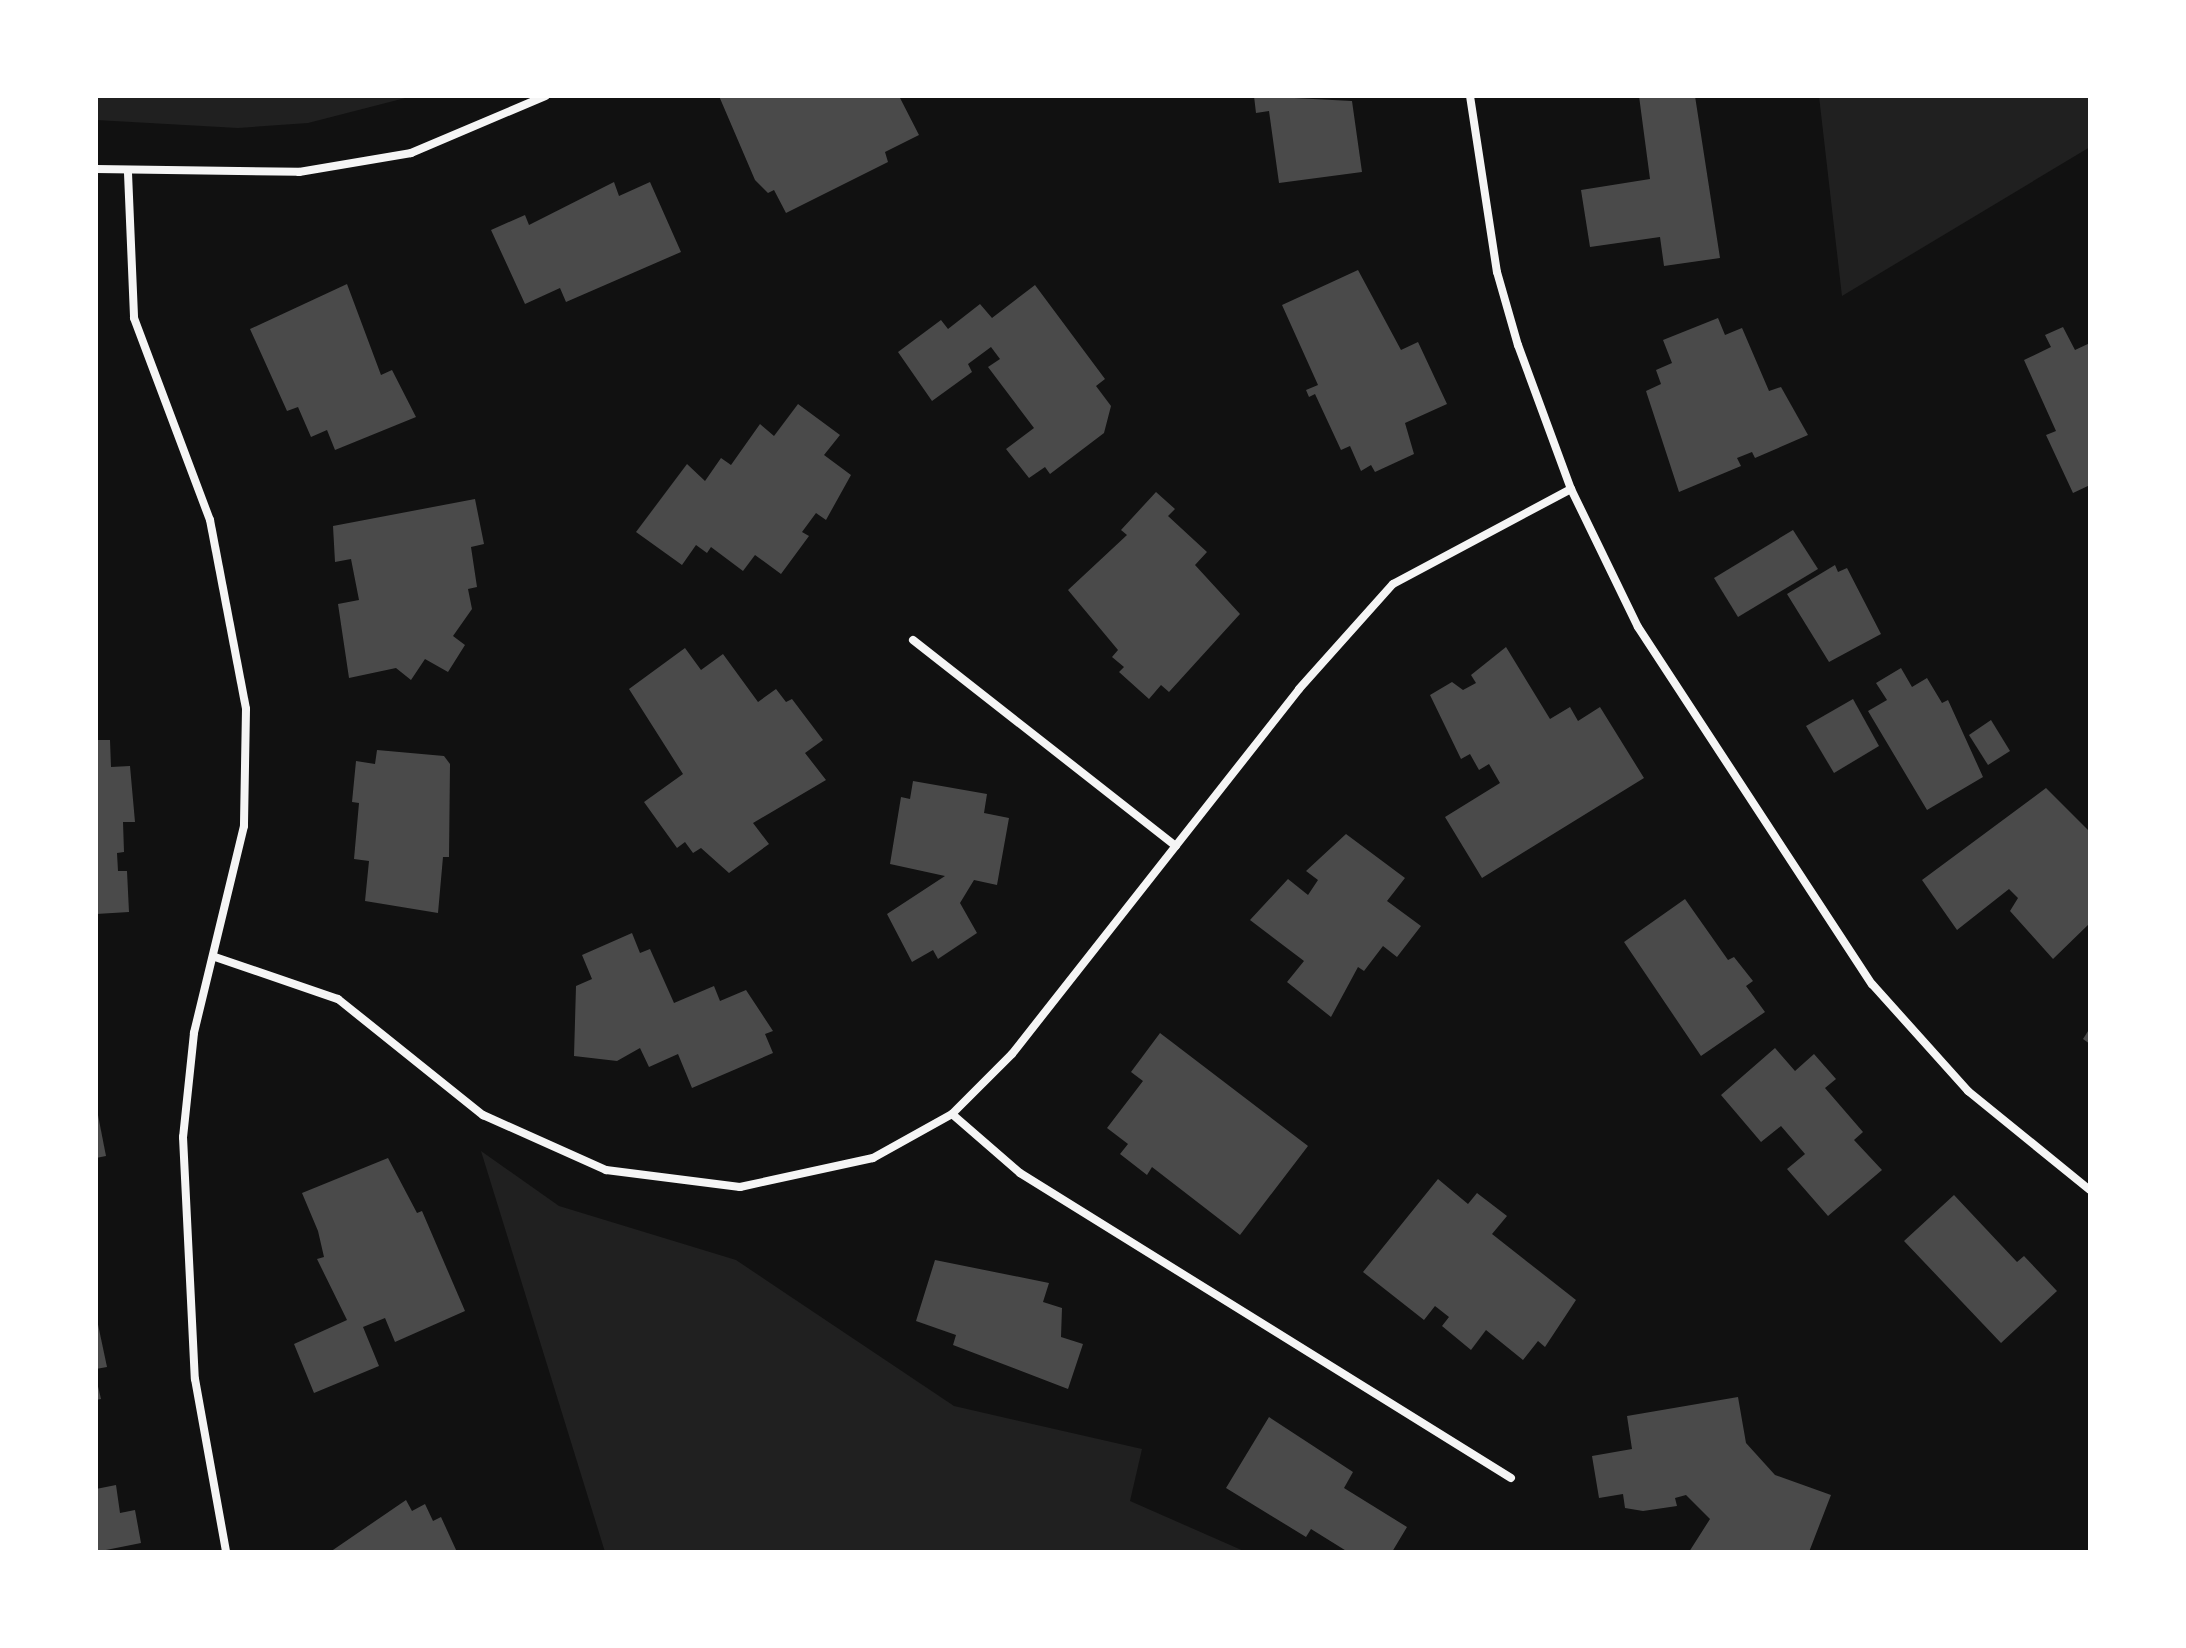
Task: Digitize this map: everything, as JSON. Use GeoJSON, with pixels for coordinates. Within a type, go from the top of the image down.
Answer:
{"type":"FeatureCollection","features":[{"type":"Feature","properties":{"kind":"street"},"geometry":{"type":"LineString","coordinates":[[96,169],[128,173],[299,172],[411,153],[545,96]]}},
{"type":"Feature","properties":{"kind":"street"},"geometry":{"type":"LineString","coordinates":[[1470,96],[1497,272],[1571,489],[1638,627],[1825,923],[1968,1091],[2090,1190]]}},
{"type":"Feature","properties":{"kind":"street"},"geometry":{"type":"LineString","coordinates":[[128,173],[134,318],[210,520],[240,646],[244,826],[185,1084],[185,1242],[195,1379],[226,1552]]}},
{"type":"Feature","properties":{"kind":"street"},"geometry":{"type":"LineString","coordinates":[[215,957],[338,999],[483,1115],[522,1137],[650,1181],[740,1187],[830,1172],[952,1114],[1012,1054],[1299,689],[1393,584],[1571,489]]}},
{"type":"Feature","properties":{"kind":"street"},"geometry":{"type":"LineString","coordinates":[[913,640],[1176,846]]}},
{"type":"Feature","properties":{"kind":"street"},"geometry":{"type":"LineString","coordinates":[[952,1114],[1020,1173],[1511,1478]]}},
{"type":"Feature","properties":{"kind":"shaded area"},"geometry":{"type":"Polygon","coordinates":[[[96,96],[413,96],[308,123],[238,128],[96,120],[96,96]]]}},
{"type":"Feature","properties":{"kind":"shaded area"},"geometry":{"type":"Polygon","coordinates":[[[1819,96],[2090,96],[2090,147],[1842,296],[1819,96]]]}},
{"type":"Feature","properties":{"kind":"shaded area"},"geometry":{"type":"Polygon","coordinates":[[[481,1151],[559,1206],[736,1260],[954,1406],[1142,1449],[1130,1501],[1246,1552],[605,1552],[481,1151]]]}},
{"type":"Feature","properties":{"kind":"building"},"geometry":{"type":"Polygon","coordinates":[[[719,96],[899,96],[919,135],[885,152],[888,162],[786,213],[774,190],[768,193],[755,180],[719,96]]]}},
{"type":"Feature","properties":{"kind":"building"},"geometry":{"type":"Polygon","coordinates":[[[1254,96],[1352,101],[1362,172],[1279,183],[1269,111],[1256,113],[1254,96]]]}},
{"type":"Feature","properties":{"kind":"building"},"geometry":{"type":"Polygon","coordinates":[[[1639,96],[1695,96],[1720,258],[1664,266],[1660,237],[1590,247],[1581,190],[1650,179],[1639,96]]]}},
{"type":"Feature","properties":{"kind":"building"},"geometry":{"type":"Polygon","coordinates":[[[614,182],[619,196],[650,182],[681,252],[566,302],[560,288],[525,304],[491,230],[525,215],[529,225],[614,182]]]}},
{"type":"Feature","properties":{"kind":"building"},"geometry":{"type":"Polygon","coordinates":[[[1358,270],[1401,350],[1418,342],[1447,404],[1405,423],[1414,454],[1375,472],[1371,465],[1361,471],[1350,446],[1341,450],[1315,394],[1309,397],[1306,390],[1318,385],[1282,305],[1358,270]]]}},
{"type":"Feature","properties":{"kind":"building"},"geometry":{"type":"Polygon","coordinates":[[[347,284],[381,375],[392,370],[416,417],[335,450],[327,430],[311,437],[298,407],[287,411],[250,329],[347,284]]]}},
{"type":"Feature","properties":{"kind":"building"},"geometry":{"type":"Polygon","coordinates":[[[1035,285],[1105,379],[1096,386],[1111,406],[1104,433],[1050,474],[1045,467],[1029,478],[1006,449],[1034,428],[988,367],[1000,359],[991,347],[968,364],[972,372],[932,401],[898,352],[941,320],[948,329],[980,304],[992,318],[1035,285]]]}},
{"type":"Feature","properties":{"kind":"building"},"geometry":{"type":"Polygon","coordinates":[[[1718,318],[1725,335],[1742,328],[1769,391],[1781,387],[1808,435],[1755,458],[1752,452],[1737,458],[1741,466],[1679,492],[1646,391],[1661,384],[1656,370],[1672,363],[1663,340],[1718,318]]]}},
{"type":"Feature","properties":{"kind":"building"},"geometry":{"type":"Polygon","coordinates":[[[2063,327],[2075,350],[2090,343],[2090,485],[2073,493],[2046,435],[2056,431],[2024,360],[2051,347],[2045,335],[2063,327]]]}},
{"type":"Feature","properties":{"kind":"building"},"geometry":{"type":"Polygon","coordinates":[[[798,404],[840,435],[824,455],[851,475],[826,520],[816,513],[802,532],[809,536],[781,574],[755,555],[743,571],[711,547],[707,553],[696,545],[682,565],[636,532],[687,464],[705,481],[721,458],[731,465],[760,424],[774,436],[798,404]]]}},
{"type":"Feature","properties":{"kind":"building"},"geometry":{"type":"Polygon","coordinates":[[[1156,492],[1175,509],[1168,516],[1207,552],[1195,565],[1240,614],[1169,692],[1161,685],[1149,699],[1119,672],[1124,667],[1112,657],[1118,650],[1068,590],[1127,535],[1121,530],[1156,492]]]}},
{"type":"Feature","properties":{"kind":"building"},"geometry":{"type":"Polygon","coordinates":[[[475,499],[484,544],[471,547],[477,587],[468,589],[472,609],[453,636],[465,645],[448,672],[425,659],[411,680],[396,668],[349,678],[338,604],[359,600],[351,559],[335,562],[333,526],[475,499]]]}},
{"type":"Feature","properties":{"kind":"building"},"geometry":{"type":"Polygon","coordinates":[[[1793,530],[1818,569],[1738,617],[1714,578],[1793,530]]]}},
{"type":"Feature","properties":{"kind":"building"},"geometry":{"type":"Polygon","coordinates":[[[1835,565],[1838,572],[1847,568],[1881,634],[1829,662],[1787,594],[1835,565]]]}},
{"type":"Feature","properties":{"kind":"building"},"geometry":{"type":"Polygon","coordinates":[[[1506,647],[1550,719],[1570,707],[1578,721],[1600,707],[1644,778],[1482,878],[1445,817],[1500,783],[1489,764],[1479,770],[1470,754],[1461,759],[1430,695],[1452,682],[1463,690],[1476,683],[1471,675],[1506,647]]]}},
{"type":"Feature","properties":{"kind":"building"},"geometry":{"type":"Polygon","coordinates":[[[685,648],[701,670],[723,654],[758,702],[776,689],[786,702],[792,699],[823,740],[805,753],[826,780],[753,823],[769,844],[729,873],[701,848],[693,853],[685,842],[677,848],[644,802],[683,774],[629,689],[685,648]]]}},
{"type":"Feature","properties":{"kind":"building"},"geometry":{"type":"Polygon","coordinates":[[[1901,668],[1912,687],[1927,678],[1942,703],[1948,700],[1983,777],[1927,810],[1868,711],[1887,700],[1876,683],[1901,668]]]}},
{"type":"Feature","properties":{"kind":"building"},"geometry":{"type":"Polygon","coordinates":[[[1853,699],[1879,746],[1834,773],[1806,726],[1853,699]]]}},
{"type":"Feature","properties":{"kind":"building"},"geometry":{"type":"Polygon","coordinates":[[[1991,720],[2010,751],[1988,765],[1969,735],[1991,720]]]}},
{"type":"Feature","properties":{"kind":"building"},"geometry":{"type":"Polygon","coordinates":[[[96,740],[110,740],[111,767],[130,766],[135,822],[123,822],[124,852],[117,853],[118,871],[127,871],[129,912],[96,914],[96,740]]]}},
{"type":"Feature","properties":{"kind":"building"},"geometry":{"type":"Polygon","coordinates":[[[377,750],[444,756],[450,764],[449,857],[443,857],[438,913],[365,901],[369,861],[354,859],[359,803],[352,802],[356,761],[375,764],[377,750]]]}},
{"type":"Feature","properties":{"kind":"building"},"geometry":{"type":"Polygon","coordinates":[[[913,781],[987,794],[984,813],[1009,818],[997,885],[974,880],[960,903],[977,933],[938,959],[933,950],[912,962],[887,914],[945,876],[890,864],[901,797],[910,799],[913,781]]]}},
{"type":"Feature","properties":{"kind":"building"},"geometry":{"type":"Polygon","coordinates":[[[2046,788],[2090,832],[2090,923],[2053,959],[2010,911],[2018,898],[2009,889],[1957,930],[1922,880],[2046,788]]]}},
{"type":"Feature","properties":{"kind":"building"},"geometry":{"type":"Polygon","coordinates":[[[1346,834],[1405,878],[1387,901],[1421,926],[1397,957],[1383,946],[1364,971],[1358,967],[1331,1017],[1287,982],[1304,961],[1250,920],[1288,879],[1308,895],[1318,880],[1306,871],[1346,834]]]}},
{"type":"Feature","properties":{"kind":"building"},"geometry":{"type":"Polygon","coordinates":[[[1685,899],[1728,960],[1734,957],[1753,981],[1746,986],[1765,1012],[1701,1056],[1624,942],[1685,899]]]}},
{"type":"Feature","properties":{"kind":"building"},"geometry":{"type":"Polygon","coordinates":[[[632,933],[640,953],[650,949],[674,1003],[714,986],[720,1001],[746,990],[773,1031],[765,1034],[773,1053],[692,1088],[678,1054],[649,1067],[640,1048],[617,1061],[574,1056],[576,986],[592,979],[582,955],[632,933]]]}},
{"type":"Feature","properties":{"kind":"building"},"geometry":{"type":"Polygon","coordinates":[[[2090,1028],[2090,1044],[2083,1039],[2090,1028]]]}},
{"type":"Feature","properties":{"kind":"building"},"geometry":{"type":"Polygon","coordinates":[[[1160,1033],[1308,1146],[1240,1235],[1152,1167],[1147,1175],[1120,1154],[1128,1144],[1107,1128],[1143,1081],[1131,1072],[1160,1033]]]}},
{"type":"Feature","properties":{"kind":"building"},"geometry":{"type":"Polygon","coordinates":[[[1775,1048],[1795,1071],[1814,1054],[1836,1079],[1825,1088],[1863,1132],[1854,1140],[1882,1170],[1828,1216],[1787,1169],[1805,1154],[1781,1126],[1761,1142],[1721,1095],[1775,1048]]]}},
{"type":"Feature","properties":{"kind":"building"},"geometry":{"type":"Polygon","coordinates":[[[96,1105],[106,1156],[96,1158],[96,1105]]]}},
{"type":"Feature","properties":{"kind":"building"},"geometry":{"type":"Polygon","coordinates":[[[388,1158],[417,1213],[422,1211],[465,1311],[395,1342],[385,1318],[363,1327],[379,1366],[314,1393],[294,1344],[347,1320],[317,1259],[324,1257],[318,1231],[302,1193],[388,1158]]]}},
{"type":"Feature","properties":{"kind":"building"},"geometry":{"type":"Polygon","coordinates":[[[1438,1179],[1468,1204],[1477,1193],[1507,1216],[1492,1234],[1576,1300],[1545,1347],[1538,1341],[1523,1360],[1486,1330],[1471,1350],[1442,1326],[1449,1317],[1435,1306],[1424,1320],[1363,1272],[1438,1179]]]}},
{"type":"Feature","properties":{"kind":"building"},"geometry":{"type":"Polygon","coordinates":[[[1954,1195],[2017,1262],[2024,1256],[2057,1291],[2001,1343],[1904,1241],[1954,1195]]]}},
{"type":"Feature","properties":{"kind":"building"},"geometry":{"type":"Polygon","coordinates":[[[935,1260],[1049,1283],[1043,1302],[1062,1308],[1061,1337],[1083,1344],[1068,1389],[953,1345],[956,1335],[916,1321],[935,1260]]]}},
{"type":"Feature","properties":{"kind":"building"},"geometry":{"type":"Polygon","coordinates":[[[96,1315],[107,1367],[96,1369],[96,1315]]]}},
{"type":"Feature","properties":{"kind":"building"},"geometry":{"type":"Polygon","coordinates":[[[96,1378],[101,1399],[96,1400],[96,1378]]]}},
{"type":"Feature","properties":{"kind":"building"},"geometry":{"type":"Polygon","coordinates":[[[1738,1397],[1746,1443],[1775,1475],[1831,1495],[1809,1552],[1689,1552],[1710,1519],[1686,1495],[1675,1498],[1677,1506],[1643,1511],[1625,1508],[1623,1494],[1599,1498],[1592,1456],[1632,1449],[1627,1416],[1738,1397]]]}},
{"type":"Feature","properties":{"kind":"building"},"geometry":{"type":"Polygon","coordinates":[[[1269,1417],[1353,1472],[1344,1488],[1407,1527],[1392,1552],[1348,1552],[1311,1529],[1306,1537],[1226,1488],[1269,1417]]]}},
{"type":"Feature","properties":{"kind":"building"},"geometry":{"type":"Polygon","coordinates":[[[116,1485],[120,1513],[135,1510],[141,1543],[96,1552],[96,1489],[116,1485]]]}},
{"type":"Feature","properties":{"kind":"building"},"geometry":{"type":"Polygon","coordinates":[[[406,1500],[412,1511],[425,1504],[433,1521],[441,1517],[457,1552],[330,1552],[406,1500]]]}}]}
